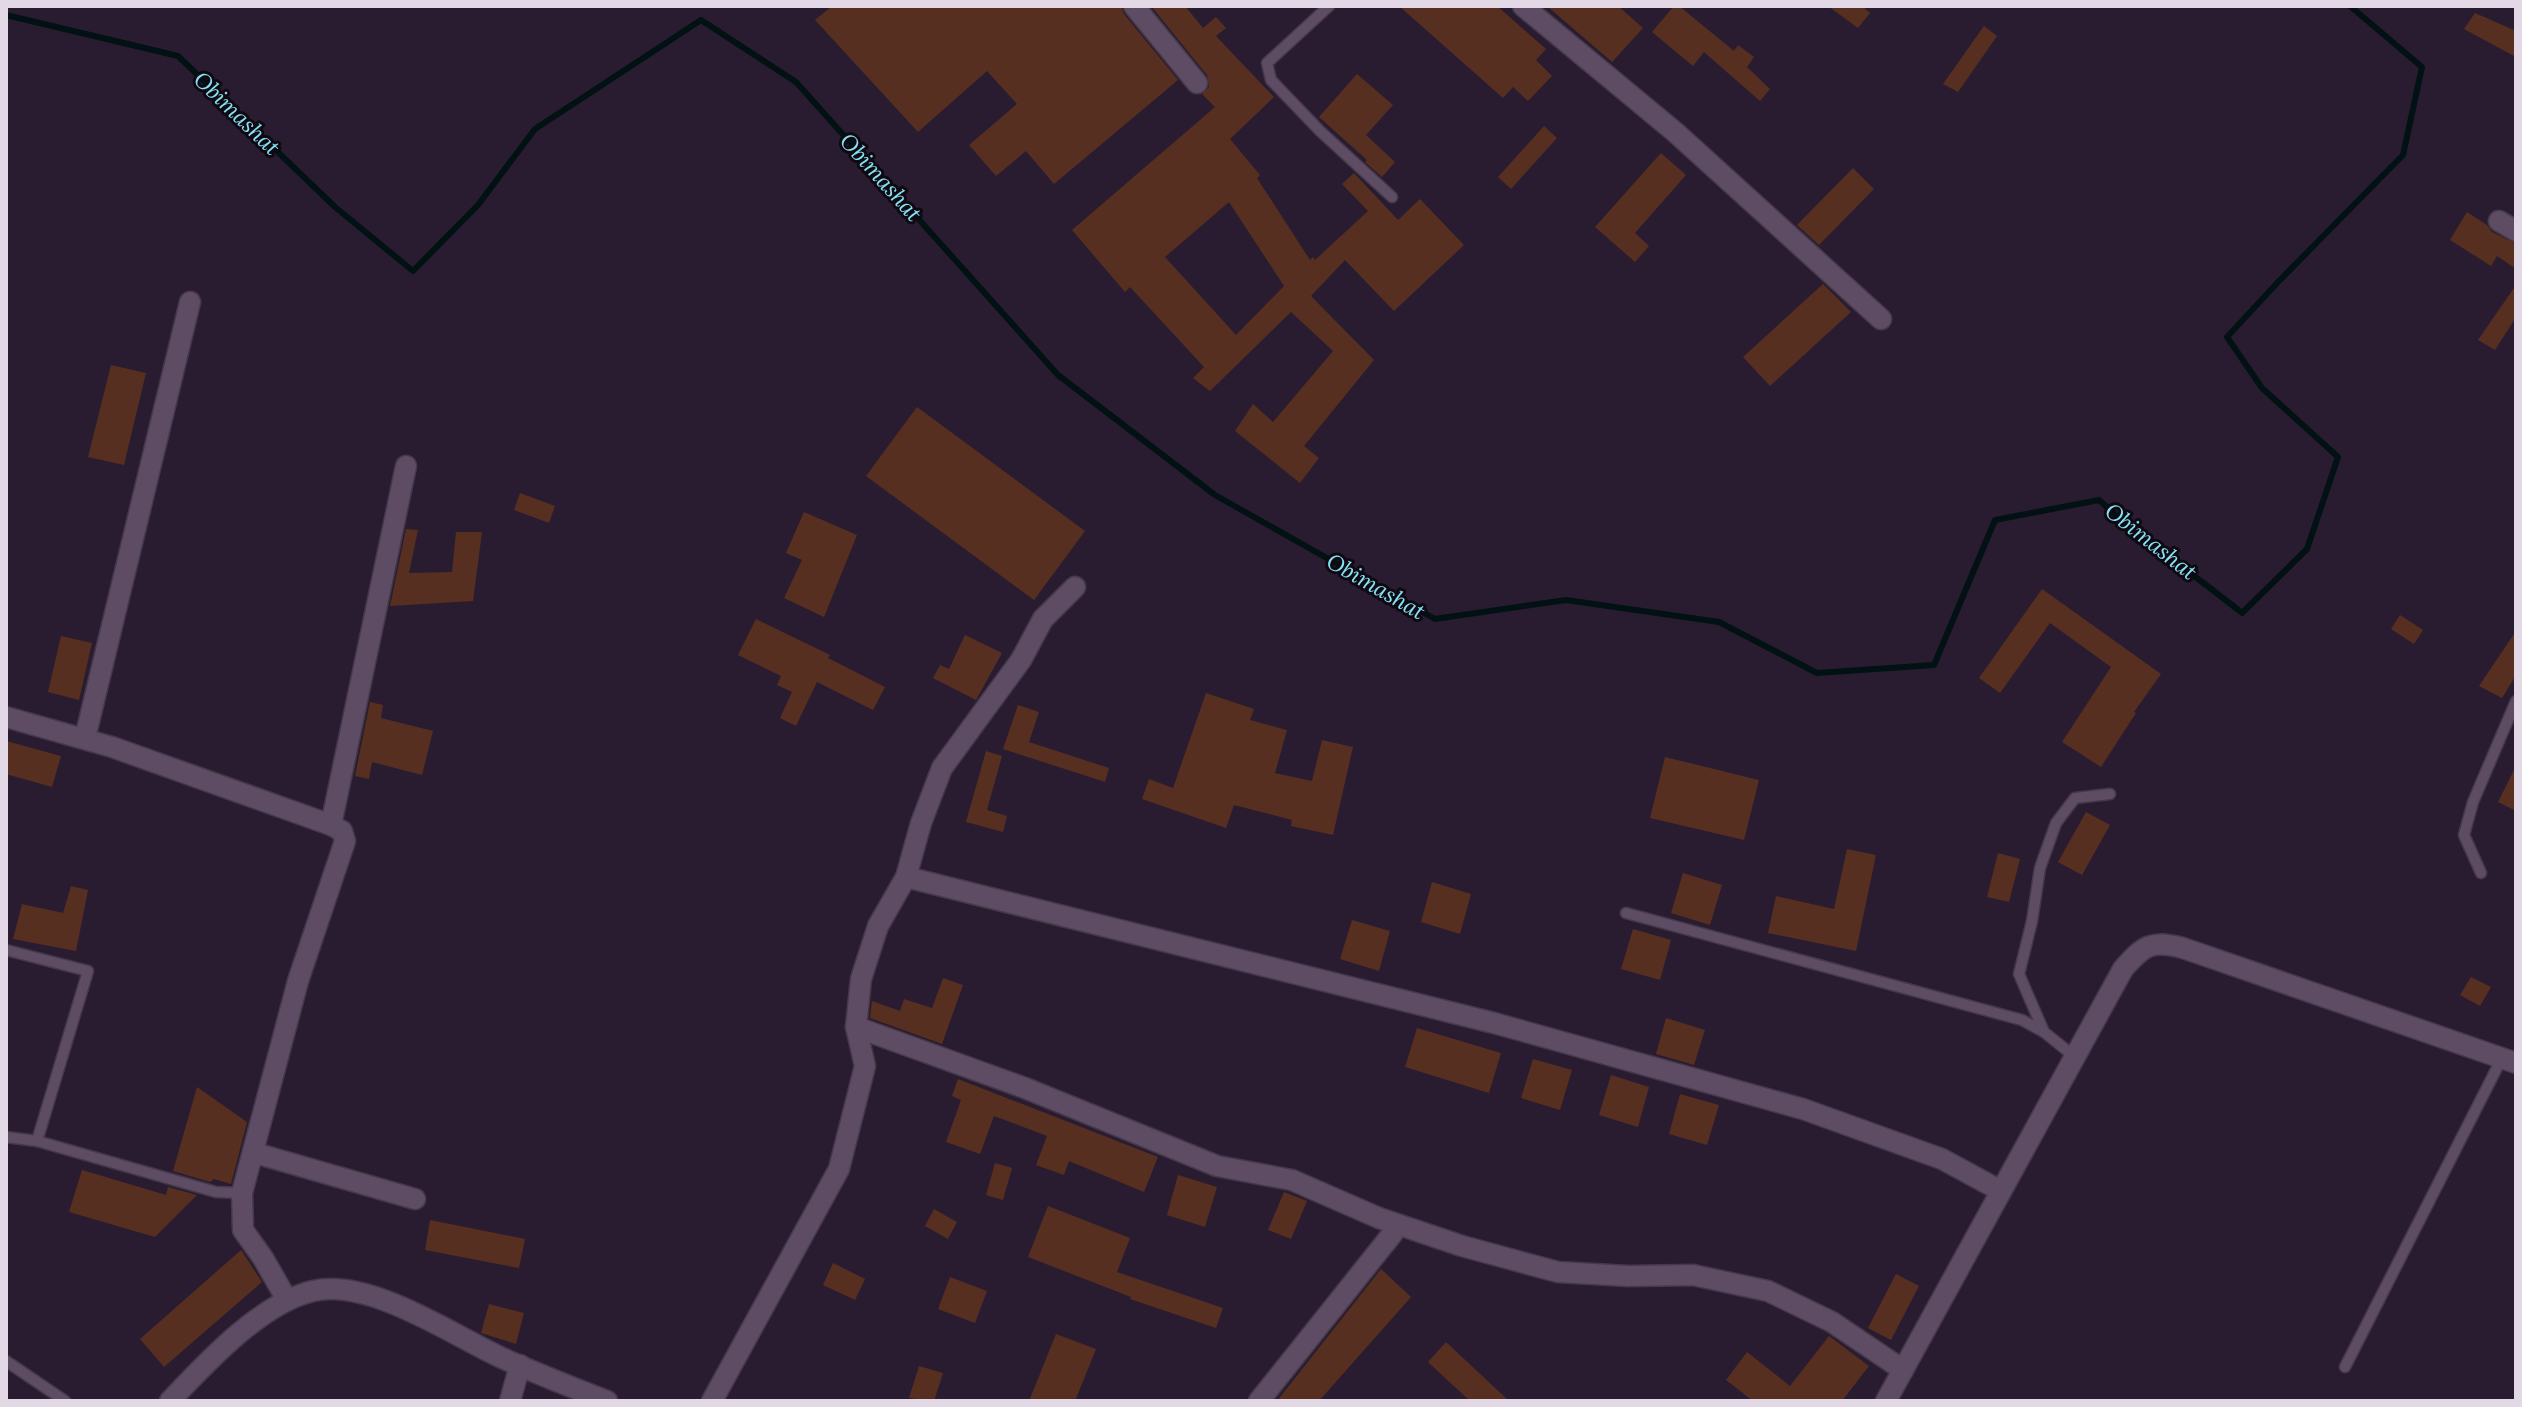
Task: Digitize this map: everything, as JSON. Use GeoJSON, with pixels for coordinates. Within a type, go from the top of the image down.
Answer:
{"type":"FeatureCollection","features":[{"type":"Feature","properties":{"kind":"street"},"geometry":{"type":"LineString","coordinates":[[1134,6],[1197,83]]}},
{"type":"Feature","properties":{"kind":"street"},"geometry":{"type":"LineString","coordinates":[[1536,10],[1881,319]]}},
{"type":"Feature","properties":{"kind":"street"},"geometry":{"type":"LineString","coordinates":[[85,738],[190,302]]}},
{"type":"Feature","properties":{"kind":"street"},"geometry":{"type":"LineString","coordinates":[[331,825],[406,466]]}},
{"type":"Feature","properties":{"kind":"street"},"geometry":{"type":"LineString","coordinates":[[712,1401],[839,1169],[865,1066],[856,1027],[861,979],[878,926],[906,877],[921,823],[942,768],[1021,660],[1043,619],[1075,587]]}},
{"type":"Feature","properties":{"kind":"street"},"geometry":{"type":"LineString","coordinates":[[6,717],[85,738],[342,831],[345,841],[298,981],[242,1193],[243,1230],[287,1300]]}},
{"type":"Feature","properties":{"kind":"street"},"geometry":{"type":"LineString","coordinates":[[906,877],[1494,1023],[1803,1109],[1942,1159],[2001,1191]]}},
{"type":"Feature","properties":{"kind":"street"},"geometry":{"type":"LineString","coordinates":[[1886,1401],[2123,969],[2139,951],[2161,943],[2509,1061]]}},
{"type":"Feature","properties":{"kind":"street"},"geometry":{"type":"LineString","coordinates":[[856,1027],[1025,1088],[1217,1166],[1292,1180],[1379,1218],[1462,1246],[1558,1272],[1628,1276],[1693,1275],[1768,1291],[1832,1322],[1903,1370]]}},
{"type":"Feature","properties":{"kind":"street"},"geometry":{"type":"LineString","coordinates":[[255,1153],[415,1199]]}},
{"type":"Feature","properties":{"kind":"street"},"geometry":{"type":"LineString","coordinates":[[1259,1401],[1393,1233]]}},
{"type":"Feature","properties":{"kind":"street"},"geometry":{"type":"LineString","coordinates":[[170,1401],[198,1371],[248,1327],[287,1300],[316,1290],[355,1291],[407,1310],[520,1365],[607,1401]]}},
{"type":"Feature","properties":{"kind":"street"},"geometry":{"type":"LineString","coordinates":[[510,1401],[520,1365]]}},
{"type":"Feature","properties":{"kind":"lane"},"geometry":{"type":"LineString","coordinates":[[1329,6],[1267,63],[1271,80],[1320,131],[1392,197]]}},
{"type":"Feature","properties":{"kind":"lane"},"geometry":{"type":"LineString","coordinates":[[2481,873],[2464,835],[2478,788],[2516,701]]}},
{"type":"Feature","properties":{"kind":"lane"},"geometry":{"type":"LineString","coordinates":[[2044,1032],[2019,974],[2032,921],[2040,868],[2056,823],[2075,798],[2110,794]]}},
{"type":"Feature","properties":{"kind":"lane"},"geometry":{"type":"LineString","coordinates":[[1626,913],[2022,1020],[2044,1032],[2075,1057]]}},
{"type":"Feature","properties":{"kind":"lane"},"geometry":{"type":"LineString","coordinates":[[6,950],[88,971],[37,1141]]}},
{"type":"Feature","properties":{"kind":"lane"},"geometry":{"type":"LineString","coordinates":[[2345,1367],[2509,1061]]}},
{"type":"Feature","properties":{"kind":"lane"},"geometry":{"type":"LineString","coordinates":[[6,1137],[37,1141],[216,1192],[242,1193]]}},
{"type":"Feature","properties":{"kind":"lane"},"geometry":{"type":"LineString","coordinates":[[6,1361],[65,1401]]}},
{"type":"Feature","properties":{"kind":"building"},"geometry":{"type":"Polygon","coordinates":[[[832,6],[1121,6],[1124,14],[1178,80],[1054,184],[1026,151],[996,176],[969,145],[1017,104],[987,71],[918,132],[815,20],[832,6]]]}},
{"type":"Feature","properties":{"kind":"building"},"geometry":{"type":"Polygon","coordinates":[[[1151,6],[1185,6],[1203,28],[1216,17],[1226,28],[1216,36],[1274,97],[1230,139],[1260,175],[1257,178],[1310,260],[1313,257],[1315,260],[1368,211],[1342,184],[1354,173],[1398,220],[1420,199],[1464,245],[1394,311],[1345,260],[1311,296],[1374,360],[1304,446],[1319,458],[1300,483],[1235,431],[1253,404],[1273,422],[1333,351],[1291,312],[1210,391],[1193,378],[1204,367],[1130,287],[1125,292],[1072,230],[1215,107],[1202,94],[1209,87],[1207,75],[1151,6]],[[1229,202],[1165,257],[1236,335],[1284,286],[1229,202]]]}},
{"type":"Feature","properties":{"kind":"building"},"geometry":{"type":"Polygon","coordinates":[[[1399,6],[1497,6],[1546,49],[1536,60],[1552,76],[1528,101],[1513,87],[1503,98],[1399,6]]]}},
{"type":"Feature","properties":{"kind":"building"},"geometry":{"type":"Polygon","coordinates":[[[1547,6],[1618,6],[1643,28],[1612,62],[1547,6]]]}},
{"type":"Feature","properties":{"kind":"building"},"geometry":{"type":"Polygon","coordinates":[[[1674,6],[1679,6],[1734,51],[1738,45],[1754,57],[1747,67],[1770,89],[1760,101],[1704,52],[1693,66],[1652,32],[1674,6]]]}},
{"type":"Feature","properties":{"kind":"building"},"geometry":{"type":"Polygon","coordinates":[[[1828,6],[1862,6],[1870,13],[1858,28],[1828,6]]]}},
{"type":"Feature","properties":{"kind":"building"},"geometry":{"type":"Polygon","coordinates":[[[2475,13],[2516,31],[2516,57],[2464,29],[2475,13]]]}},
{"type":"Feature","properties":{"kind":"building"},"geometry":{"type":"Polygon","coordinates":[[[1984,26],[1997,36],[1958,92],[1943,84],[1984,26]]]}},
{"type":"Feature","properties":{"kind":"building"},"geometry":{"type":"Polygon","coordinates":[[[1357,74],[1393,105],[1366,135],[1395,162],[1382,177],[1319,117],[1357,74]]]}},
{"type":"Feature","properties":{"kind":"building"},"geometry":{"type":"Polygon","coordinates":[[[1544,126],[1557,138],[1511,189],[1498,177],[1544,126]]]}},
{"type":"Feature","properties":{"kind":"building"},"geometry":{"type":"Polygon","coordinates":[[[1661,153],[1686,175],[1635,233],[1649,246],[1635,262],[1595,227],[1661,153]]]}},
{"type":"Feature","properties":{"kind":"building"},"geometry":{"type":"Polygon","coordinates":[[[1853,168],[1874,189],[1819,245],[1797,225],[1853,168]]]}},
{"type":"Feature","properties":{"kind":"building"},"geometry":{"type":"Polygon","coordinates":[[[2467,212],[2492,232],[2516,244],[2516,269],[2497,256],[2491,266],[2450,240],[2467,212]]]}},
{"type":"Feature","properties":{"kind":"building"},"geometry":{"type":"Polygon","coordinates":[[[1823,284],[1851,312],[1770,386],[1743,357],[1823,284]]]}},
{"type":"Feature","properties":{"kind":"building"},"geometry":{"type":"Polygon","coordinates":[[[2516,285],[2516,317],[2495,350],[2478,340],[2516,285]]]}},
{"type":"Feature","properties":{"kind":"building"},"geometry":{"type":"Polygon","coordinates":[[[111,365],[146,373],[124,465],[88,457],[111,365]]]}},
{"type":"Feature","properties":{"kind":"building"},"geometry":{"type":"Polygon","coordinates":[[[917,407],[1085,531],[1034,600],[866,476],[917,407]]]}},
{"type":"Feature","properties":{"kind":"building"},"geometry":{"type":"Polygon","coordinates":[[[520,493],[555,506],[549,523],[514,510],[520,493]]]}},
{"type":"Feature","properties":{"kind":"building"},"geometry":{"type":"Polygon","coordinates":[[[804,512],[857,535],[824,617],[784,598],[802,560],[786,553],[804,512]]]}},
{"type":"Feature","properties":{"kind":"building"},"geometry":{"type":"Polygon","coordinates":[[[406,529],[418,530],[409,573],[452,572],[456,532],[482,532],[473,601],[390,606],[406,529]]]}},
{"type":"Feature","properties":{"kind":"building"},"geometry":{"type":"Polygon","coordinates":[[[2042,589],[2161,674],[2101,767],[2062,742],[2111,667],[2050,623],[2000,693],[1979,678],[2042,589]]]}},
{"type":"Feature","properties":{"kind":"building"},"geometry":{"type":"Polygon","coordinates":[[[2400,615],[2423,630],[2414,644],[2391,629],[2400,615]]]}},
{"type":"Feature","properties":{"kind":"building"},"geometry":{"type":"Polygon","coordinates":[[[756,619],[830,655],[828,658],[885,687],[873,710],[817,682],[796,726],[780,718],[792,692],[777,685],[781,676],[738,655],[756,619]]]}},
{"type":"Feature","properties":{"kind":"building"},"geometry":{"type":"Polygon","coordinates":[[[2516,631],[2516,675],[2502,698],[2479,686],[2516,631]]]}},
{"type":"Feature","properties":{"kind":"building"},"geometry":{"type":"Polygon","coordinates":[[[965,635],[1002,653],[976,700],[933,678],[940,665],[949,669],[965,635]]]}},
{"type":"Feature","properties":{"kind":"building"},"geometry":{"type":"Polygon","coordinates":[[[61,636],[92,643],[79,700],[48,692],[61,636]]]}},
{"type":"Feature","properties":{"kind":"building"},"geometry":{"type":"Polygon","coordinates":[[[1206,693],[1254,709],[1250,720],[1287,730],[1275,773],[1312,781],[1322,740],[1353,747],[1333,835],[1291,826],[1292,820],[1234,805],[1226,828],[1142,799],[1149,779],[1173,788],[1206,693]]]}},
{"type":"Feature","properties":{"kind":"building"},"geometry":{"type":"Polygon","coordinates":[[[370,702],[383,705],[381,718],[433,731],[422,775],[372,762],[369,779],[355,776],[370,702]]]}},
{"type":"Feature","properties":{"kind":"building"},"geometry":{"type":"Polygon","coordinates":[[[1018,705],[1039,712],[1029,742],[1109,768],[1105,782],[1003,749],[1018,705]]]}},
{"type":"Feature","properties":{"kind":"building"},"geometry":{"type":"Polygon","coordinates":[[[6,741],[61,756],[52,787],[6,774],[6,741]]]}},
{"type":"Feature","properties":{"kind":"building"},"geometry":{"type":"Polygon","coordinates":[[[986,751],[1002,756],[987,810],[1007,816],[1003,832],[966,822],[986,751]]]}},
{"type":"Feature","properties":{"kind":"building"},"geometry":{"type":"Polygon","coordinates":[[[1665,757],[1759,780],[1744,840],[1650,818],[1665,757]]]}},
{"type":"Feature","properties":{"kind":"building"},"geometry":{"type":"Polygon","coordinates":[[[2516,766],[2516,811],[2498,802],[2516,766]]]}},
{"type":"Feature","properties":{"kind":"building"},"geometry":{"type":"Polygon","coordinates":[[[2086,812],[2110,825],[2082,875],[2058,862],[2086,812]]]}},
{"type":"Feature","properties":{"kind":"building"},"geometry":{"type":"Polygon","coordinates":[[[1847,849],[1876,855],[1856,951],[1768,933],[1776,896],[1834,909],[1847,849]]]}},
{"type":"Feature","properties":{"kind":"building"},"geometry":{"type":"Polygon","coordinates":[[[1998,853],[2020,859],[2009,902],[1987,897],[1998,853]]]}},
{"type":"Feature","properties":{"kind":"building"},"geometry":{"type":"Polygon","coordinates":[[[1683,873],[1722,885],[1710,925],[1671,913],[1683,873]]]}},
{"type":"Feature","properties":{"kind":"building"},"geometry":{"type":"Polygon","coordinates":[[[1432,882],[1471,894],[1460,934],[1421,922],[1432,882]]]}},
{"type":"Feature","properties":{"kind":"building"},"geometry":{"type":"Polygon","coordinates":[[[71,886],[88,890],[76,951],[13,939],[22,904],[63,913],[71,886]]]}},
{"type":"Feature","properties":{"kind":"building"},"geometry":{"type":"Polygon","coordinates":[[[1352,920],[1390,931],[1379,971],[1340,959],[1352,920]]]}},
{"type":"Feature","properties":{"kind":"building"},"geometry":{"type":"Polygon","coordinates":[[[1633,929],[1671,940],[1660,980],[1621,969],[1633,929]]]}},
{"type":"Feature","properties":{"kind":"building"},"geometry":{"type":"Polygon","coordinates":[[[2471,977],[2491,987],[2480,1006],[2460,995],[2471,977]]]}},
{"type":"Feature","properties":{"kind":"building"},"geometry":{"type":"Polygon","coordinates":[[[943,978],[963,985],[942,1044],[870,1018],[872,1001],[900,1011],[904,999],[932,1008],[943,978]]]}},
{"type":"Feature","properties":{"kind":"building"},"geometry":{"type":"Polygon","coordinates":[[[1666,1018],[1705,1030],[1694,1065],[1656,1054],[1666,1018]]]}},
{"type":"Feature","properties":{"kind":"building"},"geometry":{"type":"Polygon","coordinates":[[[1417,1028],[1501,1053],[1489,1093],[1405,1067],[1417,1028]]]}},
{"type":"Feature","properties":{"kind":"building"},"geometry":{"type":"Polygon","coordinates":[[[1533,1059],[1572,1070],[1560,1110],[1521,1098],[1533,1059]]]}},
{"type":"Feature","properties":{"kind":"building"},"geometry":{"type":"Polygon","coordinates":[[[1611,1075],[1649,1087],[1638,1127],[1599,1115],[1611,1075]]]}},
{"type":"Feature","properties":{"kind":"building"},"geometry":{"type":"Polygon","coordinates":[[[958,1079],[1158,1157],[1144,1192],[1069,1161],[1064,1175],[1036,1165],[1047,1136],[994,1116],[980,1154],[946,1142],[961,1100],[952,1096],[958,1079]]]}},
{"type":"Feature","properties":{"kind":"building"},"geometry":{"type":"Polygon","coordinates":[[[197,1087],[247,1122],[231,1184],[214,1179],[210,1182],[173,1171],[197,1087]]]}},
{"type":"Feature","properties":{"kind":"building"},"geometry":{"type":"Polygon","coordinates":[[[1680,1094],[1719,1105],[1707,1145],[1669,1134],[1680,1094]]]}},
{"type":"Feature","properties":{"kind":"building"},"geometry":{"type":"Polygon","coordinates":[[[995,1163],[1012,1168],[1003,1200],[986,1195],[995,1163]]]}},
{"type":"Feature","properties":{"kind":"building"},"geometry":{"type":"Polygon","coordinates":[[[82,1170],[166,1195],[168,1187],[197,1195],[155,1237],[69,1212],[82,1170]]]}},
{"type":"Feature","properties":{"kind":"building"},"geometry":{"type":"Polygon","coordinates":[[[1178,1175],[1217,1187],[1205,1227],[1167,1215],[1178,1175]]]}},
{"type":"Feature","properties":{"kind":"building"},"geometry":{"type":"Polygon","coordinates":[[[1284,1192],[1307,1201],[1291,1239],[1268,1230],[1284,1192]]]}},
{"type":"Feature","properties":{"kind":"building"},"geometry":{"type":"Polygon","coordinates":[[[1048,1206],[1130,1238],[1117,1272],[1223,1308],[1216,1328],[1130,1299],[1028,1257],[1048,1206]]]}},
{"type":"Feature","properties":{"kind":"building"},"geometry":{"type":"Polygon","coordinates":[[[934,1209],[957,1222],[948,1239],[925,1226],[934,1209]]]}},
{"type":"Feature","properties":{"kind":"building"},"geometry":{"type":"Polygon","coordinates":[[[430,1220],[525,1239],[519,1268],[425,1250],[430,1220]]]}},
{"type":"Feature","properties":{"kind":"building"},"geometry":{"type":"Polygon","coordinates":[[[241,1250],[262,1282],[164,1367],[140,1339],[241,1250]]]}},
{"type":"Feature","properties":{"kind":"building"},"geometry":{"type":"Polygon","coordinates":[[[833,1263],[865,1279],[855,1300],[823,1285],[833,1263]]]}},
{"type":"Feature","properties":{"kind":"building"},"geometry":{"type":"Polygon","coordinates":[[[1381,1269],[1411,1297],[1319,1401],[1277,1401],[1381,1269]]]}},
{"type":"Feature","properties":{"kind":"building"},"geometry":{"type":"Polygon","coordinates":[[[1896,1274],[1919,1286],[1891,1340],[1868,1328],[1896,1274]]]}},
{"type":"Feature","properties":{"kind":"building"},"geometry":{"type":"Polygon","coordinates":[[[950,1277],[987,1291],[975,1323],[938,1309],[950,1277]]]}},
{"type":"Feature","properties":{"kind":"building"},"geometry":{"type":"Polygon","coordinates":[[[489,1304],[524,1313],[516,1344],[481,1333],[489,1304]]]}},
{"type":"Feature","properties":{"kind":"building"},"geometry":{"type":"Polygon","coordinates":[[[1056,1334],[1096,1349],[1075,1401],[1029,1401],[1056,1334]]]}},
{"type":"Feature","properties":{"kind":"building"},"geometry":{"type":"Polygon","coordinates":[[[1829,1336],[1869,1366],[1842,1401],[1753,1401],[1726,1380],[1747,1352],[1790,1386],[1829,1336]]]}},
{"type":"Feature","properties":{"kind":"building"},"geometry":{"type":"Polygon","coordinates":[[[1446,1342],[1509,1401],[1470,1401],[1428,1362],[1446,1342]]]}},
{"type":"Feature","properties":{"kind":"building"},"geometry":{"type":"Polygon","coordinates":[[[919,1366],[943,1373],[934,1401],[909,1398],[919,1366]]]}},
{"type":"Feature","properties":{"kind":"waterway","name":"Obimashat"},"geometry":{"type":"LineString","coordinates":[[6,15],[178,56],[335,207],[413,271],[478,205],[535,129],[701,20],[796,82],[1058,375],[1215,495],[1435,619],[1566,600],[1719,622],[1817,673],[1934,665],[1995,520],[2099,500],[2242,613],[2307,549],[2338,457],[2262,388],[2227,337],[2403,155],[2422,67],[2350,6]]}}]}
